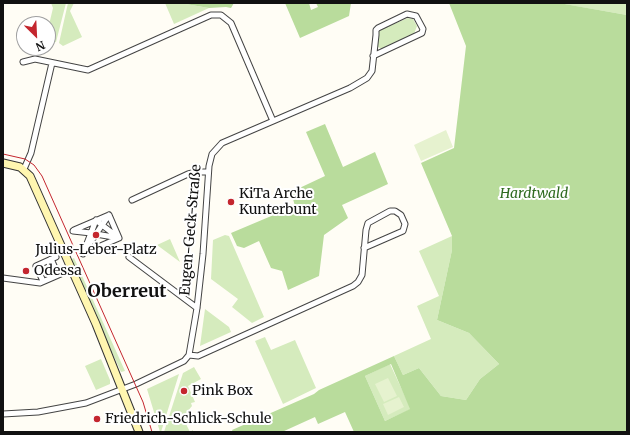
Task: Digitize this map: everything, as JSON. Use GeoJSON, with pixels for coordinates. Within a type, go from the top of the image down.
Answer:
{"type":"FeatureCollection","features":[{"type":"Feature","properties":{"kind":"street","name":"Eugen-Geck-Straße"},"geometry":{"type":"LineString","coordinates":[[123,389],[184,361],[188,355],[197,308],[210,157],[219,145],[367,78],[372,71],[373,56],[378,28],[407,14],[416,16],[423,29],[422,33],[373,56]]}},
{"type":"Feature","properties":{"kind":"street"},"geometry":{"type":"LineString","coordinates":[[23,62],[35,59],[81,69],[90,69],[211,15],[221,15],[227,18],[231,23],[273,121]]}},
{"type":"Feature","properties":{"kind":"street"},"geometry":{"type":"LineString","coordinates":[[24,169],[31,153],[52,62]]}},
{"type":"Feature","properties":{"kind":"street"},"geometry":{"type":"LineString","coordinates":[[3,163],[16,165],[24,169],[30,176],[123,389],[139,432]]}},
{"type":"Feature","properties":{"kind":"street"},"geometry":{"type":"LineString","coordinates":[[132,200],[188,174],[208,172]]}},
{"type":"Feature","properties":{"kind":"street"},"geometry":{"type":"LineString","coordinates":[[188,355],[198,356],[353,286],[362,275],[364,248],[368,223],[390,211],[395,211],[401,215],[405,224],[402,231],[364,248]]}},
{"type":"Feature","properties":{"kind":"street"},"geometry":{"type":"LineString","coordinates":[[109,215],[73,231],[119,238]]}},
{"type":"Feature","properties":{"kind":"street"},"geometry":{"type":"LineString","coordinates":[[109,215],[94,234],[83,254],[119,238]]}},
{"type":"Feature","properties":{"kind":"street"},"geometry":{"type":"LineString","coordinates":[[109,215],[119,238]]}},
{"type":"Feature","properties":{"kind":"street"},"geometry":{"type":"LineString","coordinates":[[96,220],[119,238]]}},
{"type":"Feature","properties":{"kind":"street"},"geometry":{"type":"LineString","coordinates":[[94,234],[96,220]]}},
{"type":"Feature","properties":{"kind":"street"},"geometry":{"type":"LineString","coordinates":[[129,257],[197,308]]}},
{"type":"Feature","properties":{"kind":"street"},"geometry":{"type":"LineString","coordinates":[[3,278],[40,282],[41,280],[61,274],[54,258],[36,266],[41,280]]}},
{"type":"Feature","properties":{"kind":"street"},"geometry":{"type":"LineString","coordinates":[[3,414],[54,410],[86,403],[123,389]]}},
{"type":"Feature","properties":{"kind":"green space"},"geometry":{"type":"Polygon","coordinates":[[[51,3],[66,3],[56,42],[56,16],[51,16],[53,8],[51,3]]]}},
{"type":"Feature","properties":{"kind":"green space"},"geometry":{"type":"Polygon","coordinates":[[[68,3],[74,3],[70,11],[82,37],[63,46],[59,43],[68,3]]]}},
{"type":"Feature","properties":{"kind":"green space"},"geometry":{"type":"Polygon","coordinates":[[[165,3],[180,3],[209,8],[174,24],[165,3]]]}},
{"type":"Feature","properties":{"kind":"green space"},"geometry":{"type":"Polygon","coordinates":[[[180,3],[234,3],[231,8],[209,8],[180,3]]]}},
{"type":"Feature","properties":{"kind":"green space"},"geometry":{"type":"Polygon","coordinates":[[[285,3],[309,3],[311,10],[318,7],[316,3],[351,3],[349,16],[300,38],[285,3]]]}},
{"type":"Feature","properties":{"kind":"green space","name":"Hardtwald"},"geometry":{"type":"Polygon","coordinates":[[[449,3],[559,3],[627,15],[627,432],[354,432],[345,412],[318,424],[315,417],[282,432],[233,432],[232,430],[314,394],[319,390],[394,356],[403,375],[419,368],[441,396],[466,400],[480,379],[499,364],[469,333],[437,320],[452,250],[452,236],[421,163],[454,148],[466,46],[449,3]],[[391,364],[365,376],[385,421],[410,409],[391,364]]]}},
{"type":"Feature","properties":{"kind":"green space"},"geometry":{"type":"Polygon","coordinates":[[[558,3],[627,3],[627,15],[558,3]]]}},
{"type":"Feature","properties":{"kind":"green space"},"geometry":{"type":"Polygon","coordinates":[[[408,18],[413,19],[417,26],[414,34],[382,49],[378,47],[377,35],[380,30],[408,18]]]}},
{"type":"Feature","properties":{"kind":"green space"},"geometry":{"type":"Polygon","coordinates":[[[325,124],[343,167],[375,152],[388,184],[342,205],[348,218],[324,235],[319,276],[288,290],[282,271],[271,268],[259,241],[244,248],[237,246],[231,233],[295,206],[291,192],[325,176],[306,132],[325,124]]]}},
{"type":"Feature","properties":{"kind":"green space"},"geometry":{"type":"Polygon","coordinates":[[[446,130],[453,147],[421,161],[414,145],[446,130]]]}},
{"type":"Feature","properties":{"kind":"green space"},"geometry":{"type":"Polygon","coordinates":[[[225,235],[229,236],[264,317],[252,323],[232,307],[238,299],[211,279],[213,240],[225,235]]]}},
{"type":"Feature","properties":{"kind":"green space"},"geometry":{"type":"Polygon","coordinates":[[[452,236],[452,250],[437,320],[469,333],[499,364],[480,379],[466,400],[441,396],[419,368],[403,375],[394,356],[431,339],[417,306],[439,296],[419,251],[452,236]]]}},
{"type":"Feature","properties":{"kind":"green space"},"geometry":{"type":"Polygon","coordinates":[[[170,239],[180,262],[157,245],[170,239]]]}},
{"type":"Feature","properties":{"kind":"green space"},"geometry":{"type":"Polygon","coordinates":[[[74,258],[125,371],[121,372],[70,260],[74,258]]]}},
{"type":"Feature","properties":{"kind":"green space"},"geometry":{"type":"Polygon","coordinates":[[[205,309],[229,327],[231,332],[200,346],[205,309]]]}},
{"type":"Feature","properties":{"kind":"green space"},"geometry":{"type":"Polygon","coordinates":[[[265,337],[271,350],[295,340],[316,388],[283,404],[255,341],[265,337]]]}},
{"type":"Feature","properties":{"kind":"green space"},"geometry":{"type":"Polygon","coordinates":[[[101,359],[110,380],[110,384],[96,390],[85,366],[101,359]]]}},
{"type":"Feature","properties":{"kind":"green space"},"geometry":{"type":"Polygon","coordinates":[[[390,364],[411,409],[385,421],[365,376],[390,364]]]}},
{"type":"Feature","properties":{"kind":"green space"},"geometry":{"type":"Polygon","coordinates":[[[194,367],[201,379],[188,386],[195,402],[191,403],[192,406],[187,412],[189,420],[185,422],[190,432],[164,432],[183,373],[194,367]]]}},
{"type":"Feature","properties":{"kind":"green space"},"geometry":{"type":"Polygon","coordinates":[[[179,374],[161,432],[160,432],[147,389],[179,374]]]}},
{"type":"Feature","properties":{"kind":"green space"},"geometry":{"type":"Polygon","coordinates":[[[388,378],[397,396],[384,402],[375,384],[388,378]]]}},
{"type":"Feature","properties":{"kind":"green space"},"geometry":{"type":"Polygon","coordinates":[[[399,397],[404,407],[388,415],[383,404],[399,397]]]}},
{"type":"Feature","properties":{"kind":"tram line"},"geometry":{"type":"LineString","coordinates":[[3,154],[25,159],[34,165],[42,176],[143,402],[152,432]]}},
{"type":"Feature","properties":{"kind":"place","name":"KiTa Arche Kunterbunt"},"geometry":{"type":"Point","coordinates":[231,202]}},
{"type":"Feature","properties":{"kind":"place","name":"Julius-Leber-Platz"},"geometry":{"type":"Point","coordinates":[96,235]}},
{"type":"Feature","properties":{"kind":"place","name":"Odessa"},"geometry":{"type":"Point","coordinates":[26,271]}},
{"type":"Feature","properties":{"kind":"place","name":"Pink Box"},"geometry":{"type":"Point","coordinates":[184,391]}},
{"type":"Feature","properties":{"kind":"place","name":"Friedrich-Schlick-Schule"},"geometry":{"type":"Point","coordinates":[97,419]}},
{"type":"Feature","properties":{"kind":"district","name":"Oberreut"},"geometry":{"type":"Point","coordinates":[127,292]}}]}
